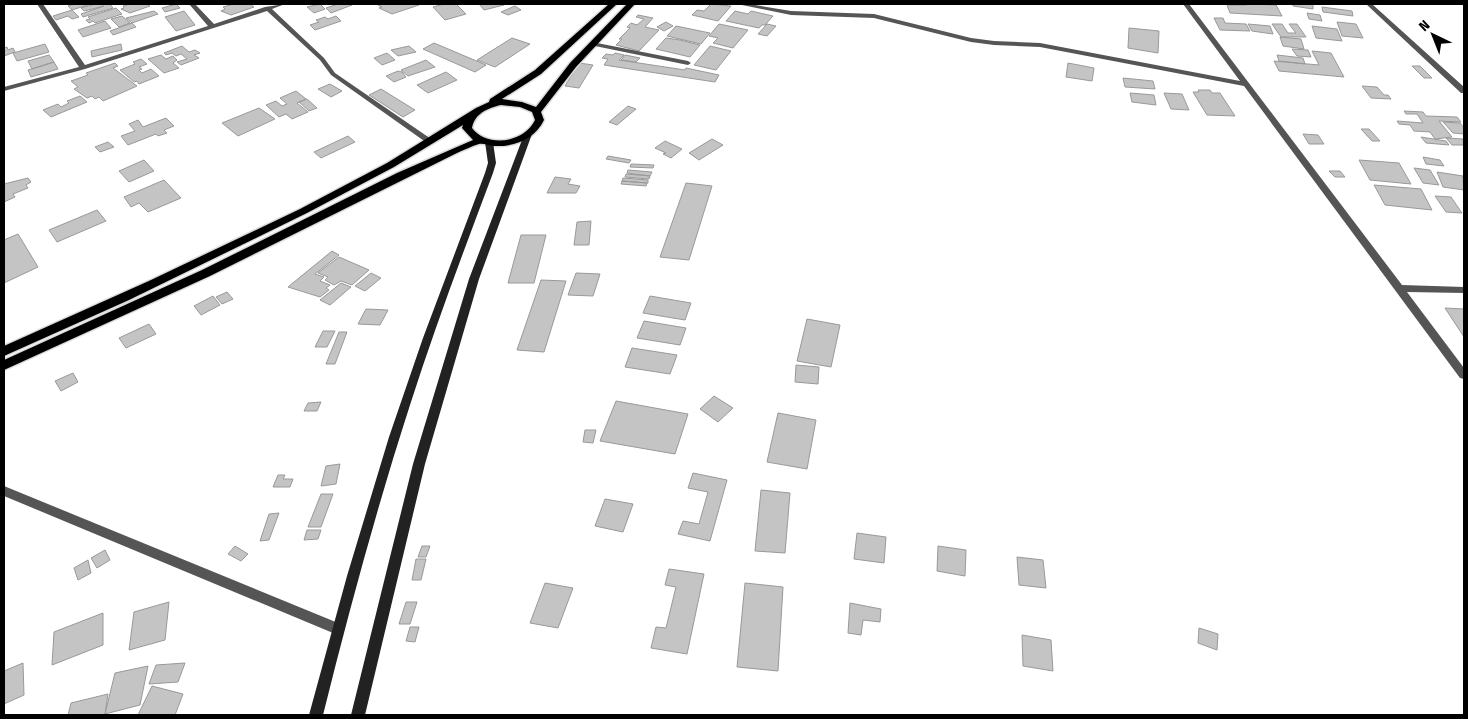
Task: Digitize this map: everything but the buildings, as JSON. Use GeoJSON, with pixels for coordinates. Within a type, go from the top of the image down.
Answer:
{"type":"FeatureCollection","features":[{"type":"Feature","properties":{"kind":"main road"},"geometry":{"type":"LineString","coordinates":[[4,351],[174,275],[294,216],[430,141],[538,72],[613,4]]}},
{"type":"Feature","properties":{"kind":"main road"},"geometry":{"type":"LineString","coordinates":[[537,112],[566,73],[631,4]]}},
{"type":"Feature","properties":{"kind":"main road"},"geometry":{"type":"LineString","coordinates":[[4,365],[273,241],[432,160],[485,141],[514,140],[528,134],[536,127],[539,119],[537,112],[531,107],[512,102],[501,102],[477,111],[467,123],[467,128],[474,137],[485,141]]}},
{"type":"Feature","properties":{"kind":"main road"},"geometry":{"type":"LineString","coordinates":[[358,715],[419,464],[474,279],[528,134]]}},
{"type":"Feature","properties":{"kind":"main road"},"geometry":{"type":"LineString","coordinates":[[316,715],[338,629],[394,437],[490,173],[492,163],[485,141]]}},
{"type":"Feature","properties":{"kind":"street"},"geometry":{"type":"LineString","coordinates":[[40,4],[83,68]]}},
{"type":"Feature","properties":{"kind":"street"},"geometry":{"type":"LineString","coordinates":[[192,4],[212,26]]}},
{"type":"Feature","properties":{"kind":"street"},"geometry":{"type":"LineString","coordinates":[[4,90],[83,68],[282,4]]}},
{"type":"Feature","properties":{"kind":"street"},"geometry":{"type":"LineString","coordinates":[[740,4],[790,13],[874,16],[970,40],[1040,45],[1245,84]]}},
{"type":"Feature","properties":{"kind":"street"},"geometry":{"type":"LineString","coordinates":[[1186,4],[1464,376]]}},
{"type":"Feature","properties":{"kind":"street"},"geometry":{"type":"LineString","coordinates":[[1369,4],[1464,90]]}},
{"type":"Feature","properties":{"kind":"street"},"geometry":{"type":"LineString","coordinates":[[267,8],[322,60],[332,74],[430,141]]}},
{"type":"Feature","properties":{"kind":"street"},"geometry":{"type":"LineString","coordinates":[[592,44],[688,63]]}},
{"type":"Feature","properties":{"kind":"street"},"geometry":{"type":"LineString","coordinates":[[1398,288],[1464,290]]}},
{"type":"Feature","properties":{"kind":"street"},"geometry":{"type":"LineString","coordinates":[[4,491],[338,629]]}}]}
